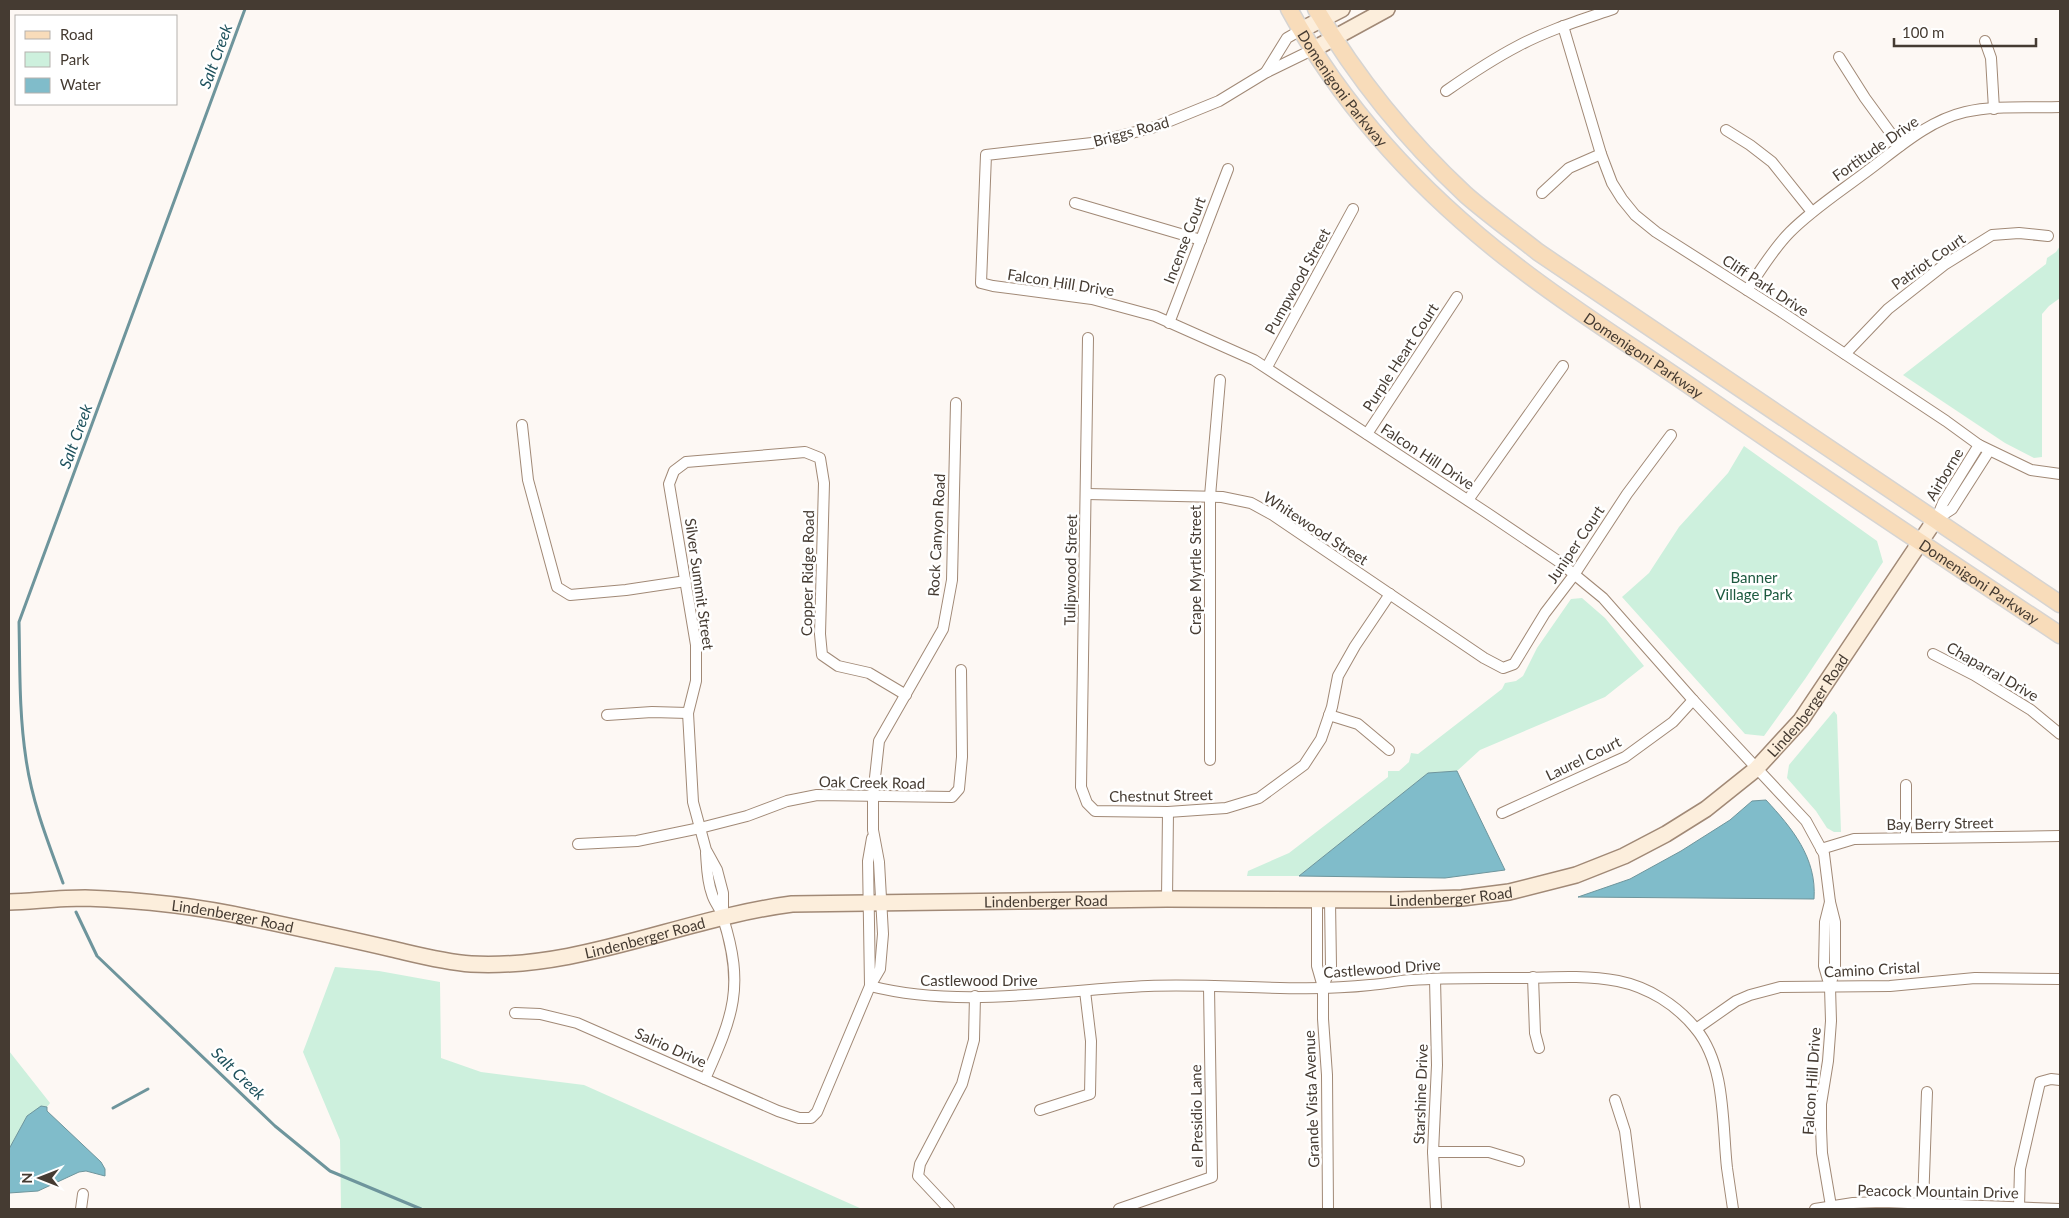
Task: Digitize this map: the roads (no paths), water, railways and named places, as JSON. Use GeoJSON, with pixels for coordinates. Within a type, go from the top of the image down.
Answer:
{"type":"FeatureCollection","features":[{"type":"Feature","properties":{"kind":"main road","name":"Domenigoni Parkway"},"geometry":{"type":"LineString","coordinates":[[1289,9],[1312,50],[1356,109],[1386,145],[1420,183],[1488,244],[1549,290],[1919,542],[2060,635]]}},
{"type":"Feature","properties":{"kind":"main road","name":"Domenigoni Parkway"},"geometry":{"type":"LineString","coordinates":[[1319,14],[1368,88],[1420,148],[1467,195],[1538,252],[2060,604]]}},
{"type":"Feature","properties":{"kind":"street","name":"Briggs Road"},"geometry":{"type":"LineString","coordinates":[[1265,72],[1287,38],[1301,30],[1319,14],[1342,9]]}},
{"type":"Feature","properties":{"kind":"street","name":"Briggs Road"},"geometry":{"type":"LineString","coordinates":[[986,155],[1092,143],[1154,128],[1219,101],[1265,72],[1312,50],[1388,9]]}},
{"type":"Feature","properties":{"kind":"street"},"geometry":{"type":"LineString","coordinates":[[1446,91],[1476,70],[1518,46],[1563,26],[1613,9]]}},
{"type":"Feature","properties":{"kind":"street","name":"Cliff Park Drive"},"geometry":{"type":"LineString","coordinates":[[1563,26],[1601,154],[1612,183],[1635,214],[1656,232],[1747,290],[1979,445],[2031,470],[2060,474]]}},
{"type":"Feature","properties":{"kind":"street"},"geometry":{"type":"LineString","coordinates":[[1985,41],[1991,58],[1994,108]]}},
{"type":"Feature","properties":{"kind":"street"},"geometry":{"type":"LineString","coordinates":[[1839,56],[1865,98],[1900,146]]}},
{"type":"Feature","properties":{"kind":"street","name":"Fortitude Drive"},"geometry":{"type":"LineString","coordinates":[[1747,290],[1773,250],[1812,212],[1900,146],[1948,117],[1994,108],[2060,107]]}},
{"type":"Feature","properties":{"kind":"street"},"geometry":{"type":"LineString","coordinates":[[1726,130],[1772,162],[1812,212]]}},
{"type":"Feature","properties":{"kind":"street"},"geometry":{"type":"LineString","coordinates":[[1542,193],[1569,168],[1601,154]]}},
{"type":"Feature","properties":{"kind":"street","name":"Falcon Hill Drive"},"geometry":{"type":"LineString","coordinates":[[986,155],[981,283],[1092,299],[1155,316],[1267,367],[1558,561],[1603,598],[1693,700],[1806,822],[1824,854],[1830,902],[1825,922],[1824,966],[1830,987],[1831,1021],[1828,1061],[1821,1104],[1821,1128],[1822,1153],[1831,1206]]}},
{"type":"Feature","properties":{"kind":"street","name":"Incense Court"},"geometry":{"type":"LineString","coordinates":[[1169,322],[1228,169]]}},
{"type":"Feature","properties":{"kind":"street"},"geometry":{"type":"LineString","coordinates":[[1075,203],[1201,240]]}},
{"type":"Feature","properties":{"kind":"street","name":"Pumpwood Street"},"geometry":{"type":"LineString","coordinates":[[1267,367],[1353,209]]}},
{"type":"Feature","properties":{"kind":"street","name":"Patriot Court"},"geometry":{"type":"LineString","coordinates":[[1844,354],[1888,308],[1944,265],[1992,235],[2019,233],[2048,236]]}},
{"type":"Feature","properties":{"kind":"street","name":"Purple Heart Court"},"geometry":{"type":"LineString","coordinates":[[1367,434],[1457,297]]}},
{"type":"Feature","properties":{"kind":"street","name":"Tulipwood Street"},"geometry":{"type":"LineString","coordinates":[[1087,802],[1081,787],[1088,338]]}},
{"type":"Feature","properties":{"kind":"street"},"geometry":{"type":"LineString","coordinates":[[1468,500],[1563,366]]}},
{"type":"Feature","properties":{"kind":"street","name":"Crape Myrtle Street"},"geometry":{"type":"LineString","coordinates":[[1210,760],[1210,496],[1220,380]]}},
{"type":"Feature","properties":{"kind":"street","name":"Rock Canyon Road"},"geometry":{"type":"LineString","coordinates":[[870,986],[876,902],[868,861],[874,830],[873,796],[879,741],[943,630],[952,580],[956,403]]}},
{"type":"Feature","properties":{"kind":"street"},"geometry":{"type":"LineString","coordinates":[[522,425],[528,480],[557,587],[570,595],[626,590],[686,581]]}},
{"type":"Feature","properties":{"kind":"street","name":"Juniper Court"},"geometry":{"type":"LineString","coordinates":[[1503,668],[1514,664],[1545,612],[1574,575],[1627,494],[1671,435]]}},
{"type":"Feature","properties":{"kind":"street","name":"Airborne"},"geometry":{"type":"LineString","coordinates":[[1935,520],[1942,503],[1979,445]]}},
{"type":"Feature","properties":{"kind":"street","name":"Airborne"},"geometry":{"type":"LineString","coordinates":[[1935,520],[1952,509],[1989,450]]}},
{"type":"Feature","properties":{"kind":"street","name":"Copper Ridge Road"},"geometry":{"type":"LineString","coordinates":[[674,471],[686,462],[805,452],[820,458],[824,483],[820,634],[822,655],[838,666],[869,673],[906,695]]}},
{"type":"Feature","properties":{"kind":"street","name":"Silver Summit Street"},"geometry":{"type":"LineString","coordinates":[[674,471],[669,484],[696,646],[696,682],[688,713],[693,802],[706,850],[717,870],[723,893],[723,916],[734,970],[733,1006],[726,1032],[706,1079]]}},
{"type":"Feature","properties":{"kind":"street","name":"Whitewood Street"},"geometry":{"type":"LineString","coordinates":[[1087,494],[1210,496],[1244,501],[1273,515],[1484,658],[1503,668]]}},
{"type":"Feature","properties":{"kind":"street","name":"Lindenberger Road"},"geometry":{"type":"LineString","coordinates":[[9,902],[84,898],[186,905],[249,917],[446,961],[486,964],[531,962],[567,957],[723,916],[757,908],[792,904],[1167,899],[1324,901],[1462,898],[1509,892],[1576,875],[1624,856],[1666,834],[1712,804],[1756,769],[1801,720],[1935,520]]}},
{"type":"Feature","properties":{"kind":"street","name":"Chestnut Street"},"geometry":{"type":"LineString","coordinates":[[1087,802],[1094,811],[1168,812],[1226,808],[1259,798],[1304,765],[1321,739],[1338,676],[1355,646],[1390,594]]}},
{"type":"Feature","properties":{"kind":"street","name":"Chaparral Drive"},"geometry":{"type":"LineString","coordinates":[[1932,654],[1974,675],[2031,710],[2060,734]]}},
{"type":"Feature","properties":{"kind":"street","name":"Oak Creek Road"},"geometry":{"type":"LineString","coordinates":[[578,844],[637,841],[700,828],[746,816],[787,801],[817,795],[952,797],[959,790],[962,757],[961,670]]}},
{"type":"Feature","properties":{"kind":"street","name":"Laurel Court"},"geometry":{"type":"LineString","coordinates":[[1502,813],[1625,757],[1673,722],[1693,700]]}},
{"type":"Feature","properties":{"kind":"street"},"geometry":{"type":"LineString","coordinates":[[607,715],[652,712],[688,713]]}},
{"type":"Feature","properties":{"kind":"street"},"geometry":{"type":"LineString","coordinates":[[1329,715],[1358,724],[1389,750]]}},
{"type":"Feature","properties":{"kind":"street"},"geometry":{"type":"LineString","coordinates":[[1906,785],[1906,838]]}},
{"type":"Feature","properties":{"kind":"street"},"geometry":{"type":"LineString","coordinates":[[1167,899],[1168,812]]}},
{"type":"Feature","properties":{"kind":"street","name":"Bay Berry Street"},"geometry":{"type":"LineString","coordinates":[[1821,849],[1854,839],[2060,836]]}},
{"type":"Feature","properties":{"kind":"street","name":"Grande Vista Avenue"},"geometry":{"type":"LineString","coordinates":[[1324,901],[1317,966],[1323,987],[1328,1104],[1328,1209]]}},
{"type":"Feature","properties":{"kind":"street"},"geometry":{"type":"LineString","coordinates":[[1533,977],[1535,1033],[1539,1048]]}},
{"type":"Feature","properties":{"kind":"street","name":"Castlewood Drive"},"geometry":{"type":"LineString","coordinates":[[870,986],[917,996],[975,996],[1028,995],[1150,986],[1368,986],[1435,979],[1533,977],[1598,978],[1628,983],[1664,1000],[1696,1029],[1706,1045],[1714,1064],[1720,1091],[1733,1209]]}},
{"type":"Feature","properties":{"kind":"street","name":"Camino Cristal"},"geometry":{"type":"LineString","coordinates":[[1696,1029],[1736,1002],[1750,995],[1780,987],[1890,986],[1975,978],[2060,979]]}},
{"type":"Feature","properties":{"kind":"street","name":"Starshine Drive"},"geometry":{"type":"LineString","coordinates":[[1435,979],[1437,1065],[1433,1152],[1436,1209]]}},
{"type":"Feature","properties":{"kind":"street","name":"Salrio Drive"},"geometry":{"type":"LineString","coordinates":[[515,1013],[540,1014],[577,1023],[778,1112],[799,1118],[811,1118],[817,1112],[870,986]]}},
{"type":"Feature","properties":{"kind":"street","name":"el Presidio Lane"},"geometry":{"type":"LineString","coordinates":[[1119,1209],[1212,1176],[1208,986]]}},
{"type":"Feature","properties":{"kind":"street"},"geometry":{"type":"LineString","coordinates":[[1040,1110],[1090,1094],[1091,1041],[1085,991]]}},
{"type":"Feature","properties":{"kind":"street"},"geometry":{"type":"LineString","coordinates":[[949,1209],[918,1176],[920,1164],[962,1084],[974,1040],[975,996]]}},
{"type":"Feature","properties":{"kind":"street"},"geometry":{"type":"LineString","coordinates":[[2019,1207],[2020,1169],[2040,1082],[2051,1079],[2060,1080]]}},
{"type":"Feature","properties":{"kind":"street"},"geometry":{"type":"LineString","coordinates":[[1923,1204],[1926,1092]]}},
{"type":"Feature","properties":{"kind":"street"},"geometry":{"type":"LineString","coordinates":[[1615,1100],[1625,1131],[1636,1209]]}},
{"type":"Feature","properties":{"kind":"street"},"geometry":{"type":"LineString","coordinates":[[1433,1152],[1489,1152],[1519,1160]]}},
{"type":"Feature","properties":{"kind":"street"},"geometry":{"type":"LineString","coordinates":[[81,1209],[83,1194]]}},
{"type":"Feature","properties":{"kind":"street","name":"Peacock Mountain Drive"},"geometry":{"type":"LineString","coordinates":[[1815,1209],[1876,1202],[2060,1209]]}},
{"type":"Feature","properties":{"kind":"water"},"geometry":{"type":"Polygon","coordinates":[[[1457,771],[1505,870],[1445,878],[1299,876],[1428,773],[1457,771]]]}},
{"type":"Feature","properties":{"kind":"water"},"geometry":{"type":"Polygon","coordinates":[[[1766,800],[1793,833],[1807,857],[1814,884],[1814,899],[1578,897],[1630,879],[1681,851],[1730,820],[1752,801],[1766,800]]]}},
{"type":"Feature","properties":{"kind":"water"},"geometry":{"type":"Polygon","coordinates":[[[41,1106],[47,1107],[47,1111],[101,1162],[105,1169],[105,1176],[86,1171],[79,1172],[38,1191],[9,1193],[9,1149],[27,1116],[41,1106]]]}},
{"type":"Feature","properties":{"kind":"waterway","name":"Salt Creek"},"geometry":{"type":"LineString","coordinates":[[63,883],[36,806],[26,759],[21,708],[19,622],[245,9]]}},
{"type":"Feature","properties":{"kind":"waterway","name":"Salt Creek"},"geometry":{"type":"LineString","coordinates":[[76,912],[97,956],[275,1126],[330,1171],[421,1209]]}},
{"type":"Feature","properties":{"kind":"waterway"},"geometry":{"type":"LineString","coordinates":[[113,1108],[148,1089]]}},
{"type":"Feature","properties":{"kind":"park label","name":"Banner Village Park"},"geometry":{"type":"Point","coordinates":[1754,586]}}]}
